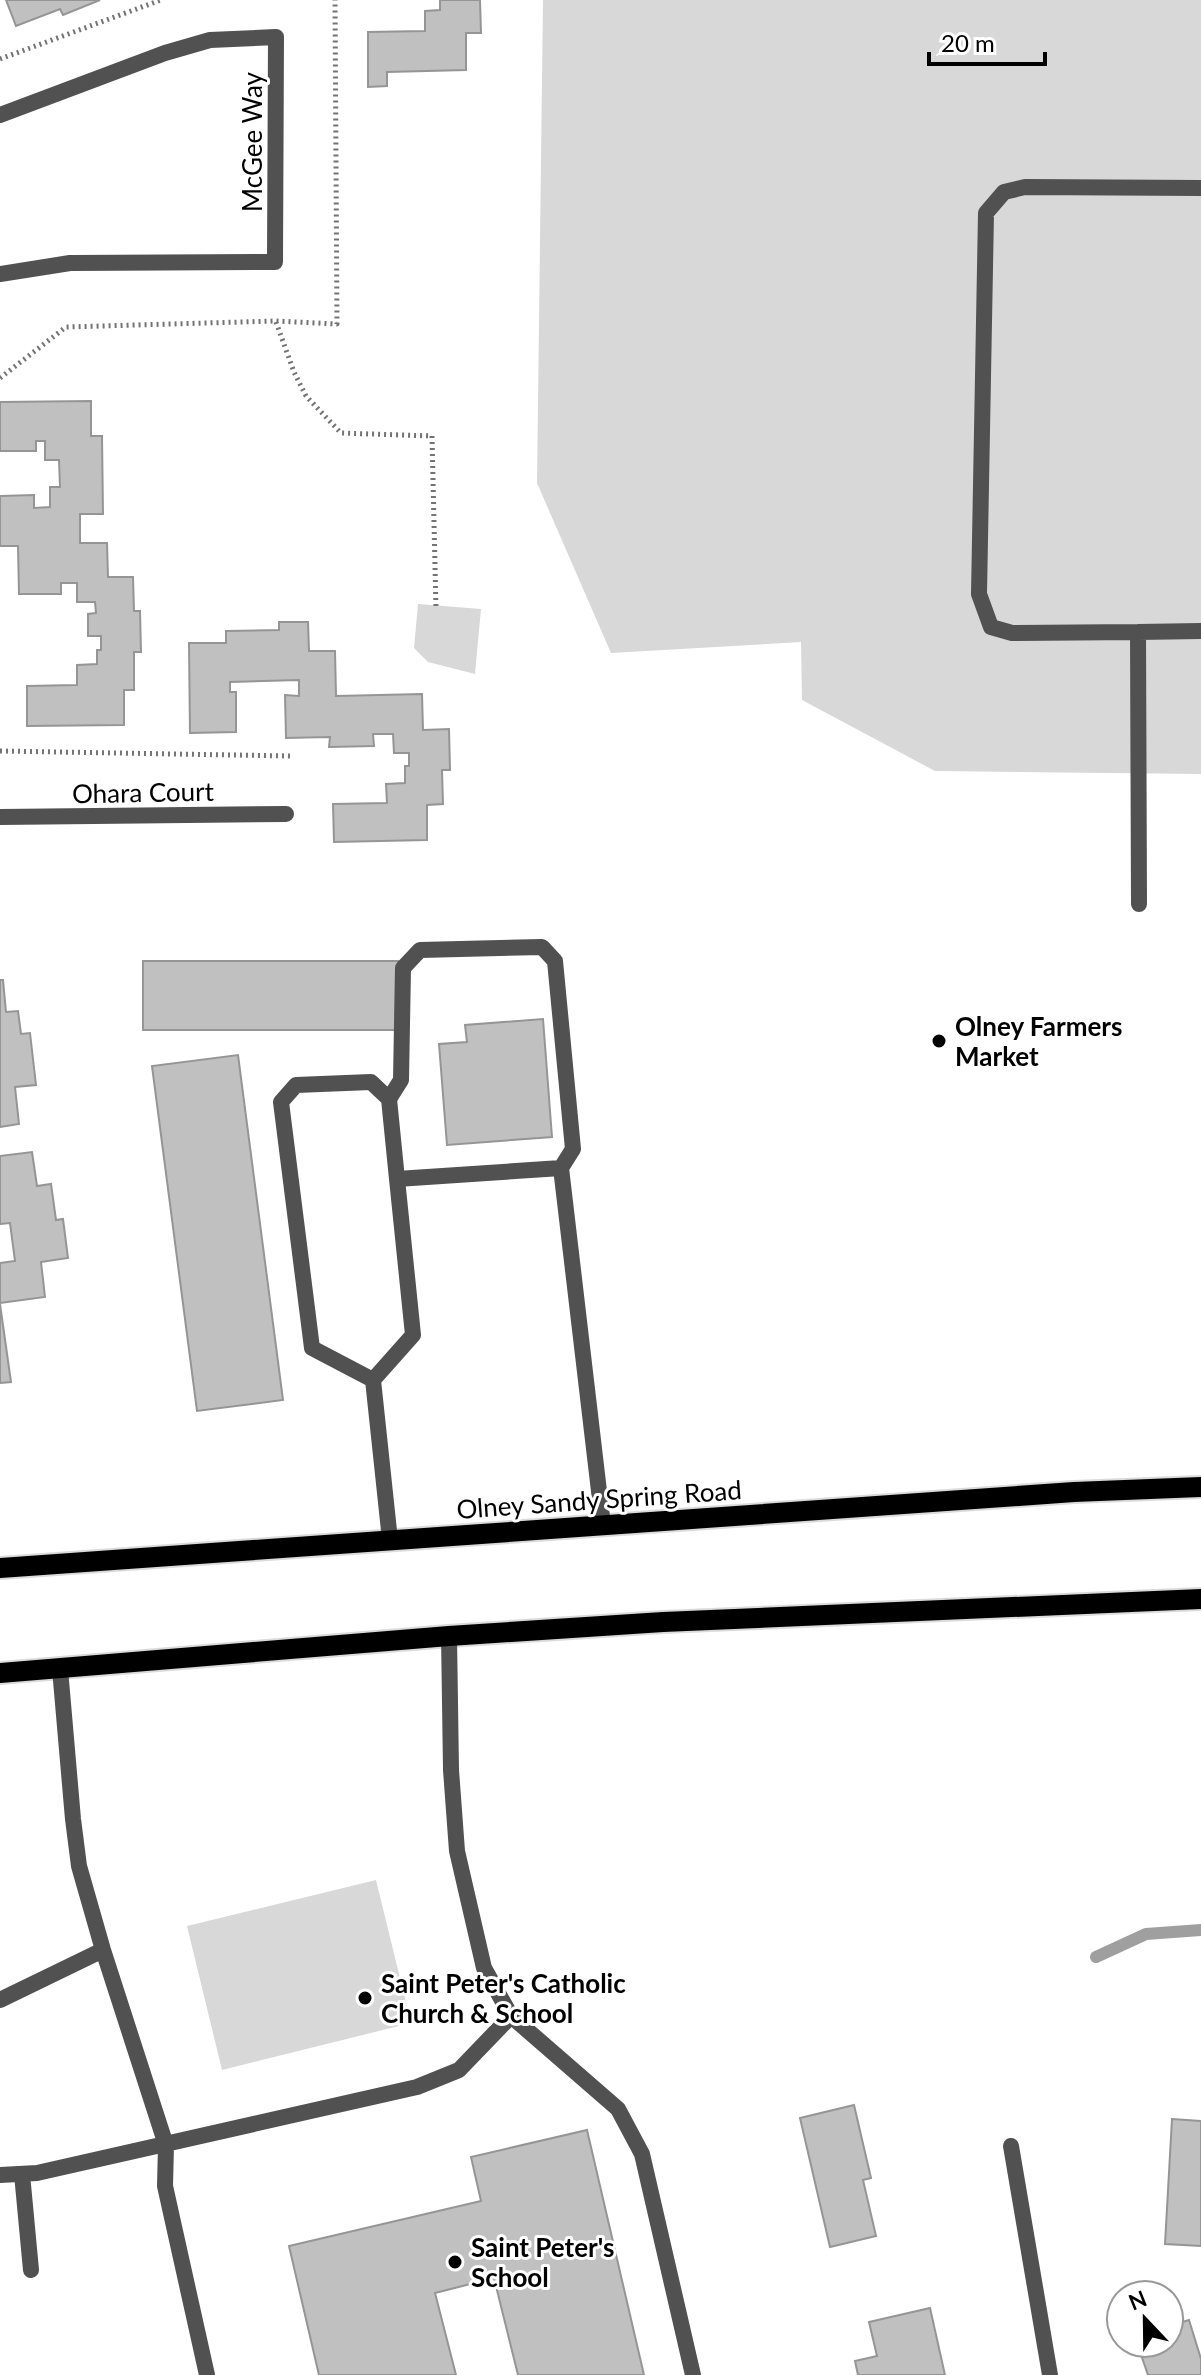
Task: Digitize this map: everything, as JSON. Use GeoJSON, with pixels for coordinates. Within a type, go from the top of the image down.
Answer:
{"type":"FeatureCollection","features":[{"type":"Feature","properties":{"kind":"main road","name":"Olney Sandy Spring Road"},"geometry":{"type":"LineString","coordinates":[[0,1568],[1059,1493],[1201,1487]]}},
{"type":"Feature","properties":{"kind":"main road"},"geometry":{"type":"LineString","coordinates":[[0,1673],[449,1636],[663,1622],[1201,1599]]}},
{"type":"Feature","properties":{"kind":"street","name":"McGee Way"},"geometry":{"type":"LineString","coordinates":[[0,115],[165,53],[210,40],[276,37],[275,262],[70,263],[0,274]]}},
{"type":"Feature","properties":{"kind":"street"},"geometry":{"type":"LineString","coordinates":[[1201,188],[1025,187],[1004,192],[986,213],[979,594],[991,627],[1012,633],[1201,631]]}},
{"type":"Feature","properties":{"kind":"street"},"geometry":{"type":"LineString","coordinates":[[1138,632],[1139,904]]}},
{"type":"Feature","properties":{"kind":"street","name":"Ohara Court"},"geometry":{"type":"LineString","coordinates":[[0,817],[286,814]]}},
{"type":"Feature","properties":{"kind":"street"},"geometry":{"type":"LineString","coordinates":[[390,1540],[373,1380],[413,1335],[389,1099],[401,1080],[403,968],[420,950],[542,947],[555,961],[573,1149],[561,1168],[603,1525]]}},
{"type":"Feature","properties":{"kind":"street"},"geometry":{"type":"LineString","coordinates":[[373,1380],[312,1348],[281,1102],[296,1085],[371,1082],[389,1099]]}},
{"type":"Feature","properties":{"kind":"street"},"geometry":{"type":"LineString","coordinates":[[397,1179],[561,1168]]}},
{"type":"Feature","properties":{"kind":"street"},"geometry":{"type":"LineString","coordinates":[[449,1636],[451,1770],[457,1851],[484,1968],[511,2016],[618,2109],[642,2154],[693,2375]]}},
{"type":"Feature","properties":{"kind":"street"},"geometry":{"type":"LineString","coordinates":[[60,1669],[79,1866],[166,2145],[165,2186],[207,2375]]}},
{"type":"Feature","properties":{"kind":"street"},"geometry":{"type":"LineString","coordinates":[[0,2000],[103,1950]]}},
{"type":"Feature","properties":{"kind":"street"},"geometry":{"type":"LineString","coordinates":[[0,2175],[37,2173],[417,2087],[459,2070],[511,2016]]}},
{"type":"Feature","properties":{"kind":"street"},"geometry":{"type":"LineString","coordinates":[[1011,2146],[1050,2375]]}},
{"type":"Feature","properties":{"kind":"street"},"geometry":{"type":"LineString","coordinates":[[22,2174],[31,2270]]}},
{"type":"Feature","properties":{"kind":"path"},"geometry":{"type":"LineString","coordinates":[[0,59],[161,0]]}},
{"type":"Feature","properties":{"kind":"path"},"geometry":{"type":"LineString","coordinates":[[276,321],[306,396],[341,433],[432,436],[436,609]]}},
{"type":"Feature","properties":{"kind":"path"},"geometry":{"type":"LineString","coordinates":[[0,751],[291,756]]}},
{"type":"Feature","properties":{"kind":"shaded area"},"geometry":{"type":"Polygon","coordinates":[[[543,0],[1201,0],[1201,774],[935,771],[802,700],[801,642],[611,653],[537,483],[543,0]]]}},
{"type":"Feature","properties":{"kind":"shaded area"},"geometry":{"type":"Polygon","coordinates":[[[418,604],[481,609],[475,674],[428,662],[414,648],[418,604]]]}},
{"type":"Feature","properties":{"kind":"shaded area"},"geometry":{"type":"Polygon","coordinates":[[[376,1880],[411,2023],[222,2070],[187,1926],[376,1880]]]}},
{"type":"Feature","properties":{"kind":"building"},"geometry":{"type":"Polygon","coordinates":[[[6,0],[100,0],[63,15],[60,9],[16,26],[6,0]]]}},
{"type":"Feature","properties":{"kind":"building"},"geometry":{"type":"Polygon","coordinates":[[[440,0],[480,0],[481,33],[466,33],[466,70],[387,72],[387,86],[368,87],[368,32],[425,31],[425,11],[440,10],[440,0]]]}},
{"type":"Feature","properties":{"kind":"building"},"geometry":{"type":"Polygon","coordinates":[[[91,401],[91,436],[102,436],[103,514],[80,514],[80,543],[107,543],[108,577],[133,577],[134,611],[140,611],[141,652],[134,652],[134,690],[124,690],[124,725],[27,726],[27,686],[77,685],[77,665],[97,664],[101,636],[88,636],[88,614],[96,613],[95,602],[77,602],[77,583],[61,583],[61,594],[19,594],[18,546],[0,546],[0,496],[34,495],[34,508],[50,507],[50,487],[60,487],[59,460],[45,460],[45,441],[36,441],[36,451],[0,451],[0,402],[91,401]]]}},
{"type":"Feature","properties":{"kind":"building"},"geometry":{"type":"Polygon","coordinates":[[[279,622],[308,622],[309,651],[335,651],[336,696],[422,694],[423,730],[449,729],[450,770],[442,770],[443,804],[427,805],[427,840],[334,842],[333,804],[387,803],[386,784],[405,783],[409,753],[394,753],[393,734],[373,734],[374,746],[329,747],[330,737],[286,738],[285,695],[299,696],[299,680],[230,682],[230,692],[236,692],[236,732],[190,733],[189,643],[226,643],[226,631],[279,630],[279,622]]]}},
{"type":"Feature","properties":{"kind":"building"},"geometry":{"type":"Polygon","coordinates":[[[143,961],[398,961],[398,1030],[143,1030],[143,961]]]}},
{"type":"Feature","properties":{"kind":"building"},"geometry":{"type":"Polygon","coordinates":[[[0,980],[3,980],[6,1012],[18,1011],[21,1034],[30,1033],[36,1085],[15,1087],[19,1124],[0,1127],[0,980]]]}},
{"type":"Feature","properties":{"kind":"building"},"geometry":{"type":"Polygon","coordinates":[[[543,1019],[552,1137],[447,1145],[439,1044],[467,1042],[465,1025],[543,1019]]]}},
{"type":"Feature","properties":{"kind":"building"},"geometry":{"type":"Polygon","coordinates":[[[238,1055],[283,1400],[197,1411],[152,1066],[238,1055]]]}},
{"type":"Feature","properties":{"kind":"building"},"geometry":{"type":"Polygon","coordinates":[[[32,1152],[37,1186],[51,1184],[56,1220],[63,1219],[68,1258],[41,1262],[45,1297],[0,1303],[0,1263],[15,1261],[10,1223],[0,1224],[0,1156],[32,1152]]]}},
{"type":"Feature","properties":{"kind":"building"},"geometry":{"type":"Polygon","coordinates":[[[0,1304],[11,1382],[0,1383],[0,1304]]]}},
{"type":"Feature","properties":{"kind":"building"},"geometry":{"type":"Polygon","coordinates":[[[854,2105],[871,2178],[863,2180],[876,2236],[830,2247],[800,2118],[854,2105]]]}},
{"type":"Feature","properties":{"kind":"building"},"geometry":{"type":"Polygon","coordinates":[[[1172,2119],[1201,2121],[1201,2246],[1165,2244],[1172,2119]]]}},
{"type":"Feature","properties":{"kind":"building","name":"Saint Peter's School"},"geometry":{"type":"Polygon","coordinates":[[[587,2130],[644,2375],[518,2375],[494,2278],[435,2293],[456,2375],[319,2375],[289,2246],[481,2201],[471,2157],[587,2130]]]}},
{"type":"Feature","properties":{"kind":"building"},"geometry":{"type":"Polygon","coordinates":[[[930,2308],[945,2375],[858,2375],[855,2361],[877,2356],[869,2322],[930,2308]]]}},
{"type":"Feature","properties":{"kind":"building"},"geometry":{"type":"Polygon","coordinates":[[[1189,2320],[1201,2359],[1201,2375],[1148,2375],[1142,2359],[1185,2359],[1185,2321],[1189,2320]]]}},
{"type":"Feature","properties":{"kind":"waterway"},"geometry":{"type":"LineString","coordinates":[[1096,1957],[1146,1934],[1201,1930]]}},
{"type":"Feature","properties":{"kind":"place","name":"Olney Farmers Market"},"geometry":{"type":"Point","coordinates":[939,1041]}},
{"type":"Feature","properties":{"kind":"place","name":"Saint Peter's Catholic Church & School"},"geometry":{"type":"Point","coordinates":[365,1998]}},
{"type":"Feature","properties":{"kind":"place","name":"Saint Peter's School"},"geometry":{"type":"Point","coordinates":[455,2262]}}]}
